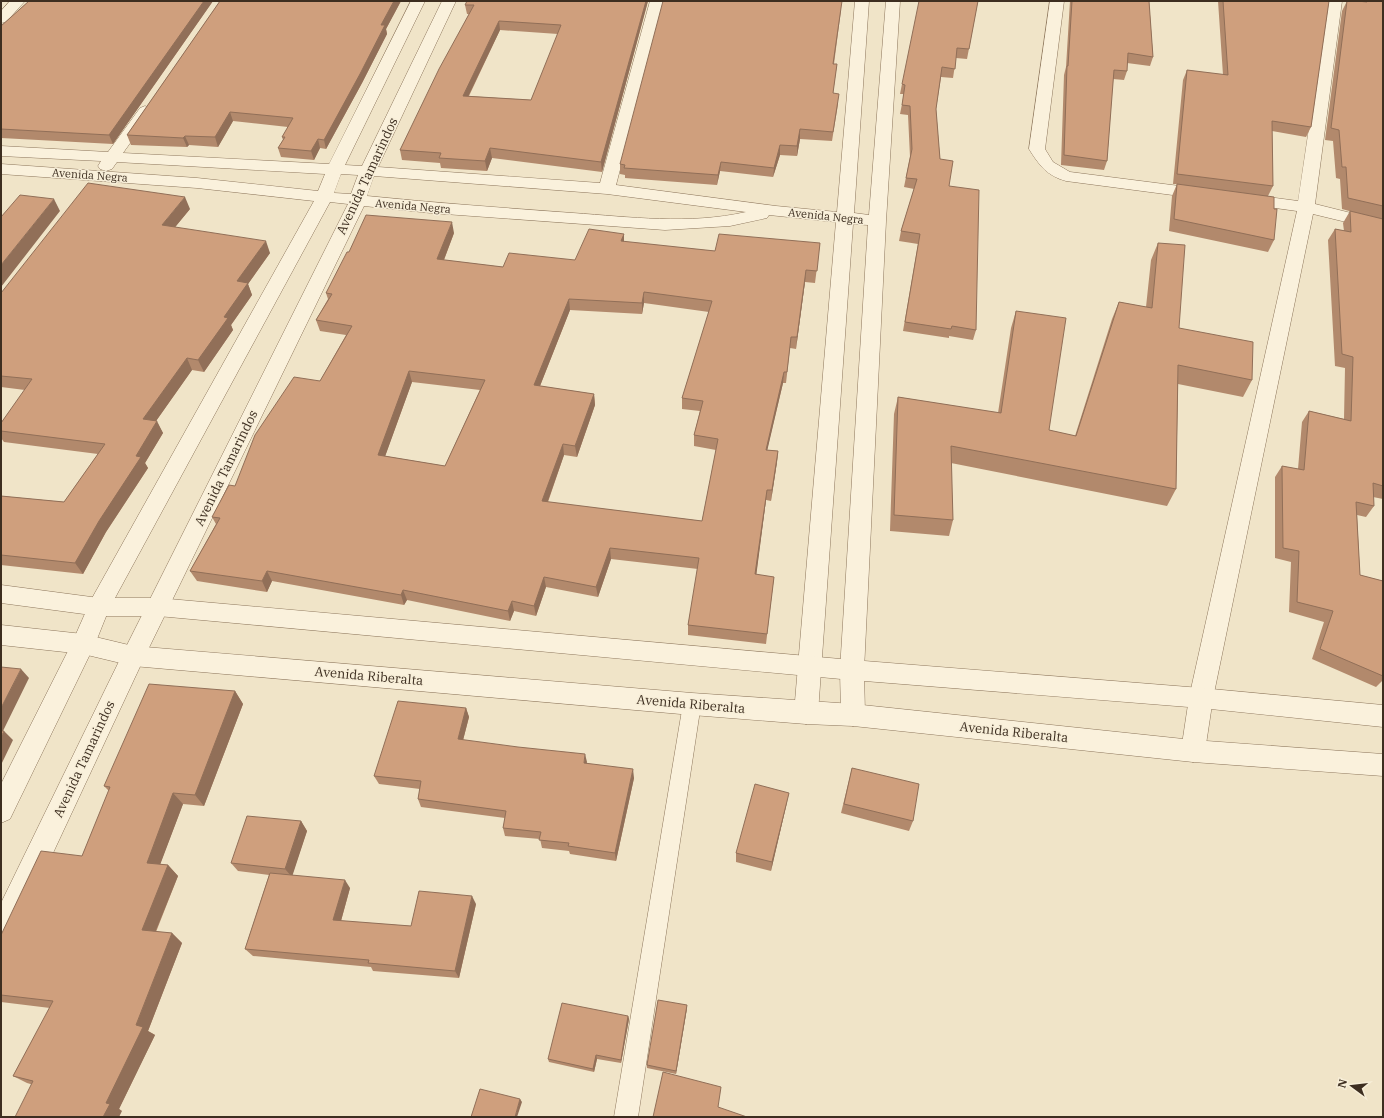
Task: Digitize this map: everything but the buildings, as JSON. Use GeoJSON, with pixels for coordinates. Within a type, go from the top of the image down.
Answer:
{"type":"FeatureCollection","features":[{"type":"Feature","properties":{"kind":"street"},"geometry":{"type":"LineString","coordinates":[[1,20],[18,1]]}},
{"type":"Feature","properties":{"kind":"street"},"geometry":{"type":"LineString","coordinates":[[1,811],[83,644],[99,607],[324,198],[334,170],[418,1]]}},
{"type":"Feature","properties":{"kind":"street","name":"Avenida Tamarindos"},"geometry":{"type":"LineString","coordinates":[[1,933],[133,656],[357,202],[368,172],[449,1]]}},
{"type":"Feature","properties":{"kind":"street"},"geometry":{"type":"LineString","coordinates":[[608,189],[657,1]]}},
{"type":"Feature","properties":{"kind":"street"},"geometry":{"type":"LineString","coordinates":[[806,713],[862,1]]}},
{"type":"Feature","properties":{"kind":"street"},"geometry":{"type":"LineString","coordinates":[[853,715],[852,670],[877,221],[893,1]]}},
{"type":"Feature","properties":{"kind":"street"},"geometry":{"type":"LineString","coordinates":[[1057,1],[1037,149],[1047,165],[1066,176],[1306,207],[1383,226]]}},
{"type":"Feature","properties":{"kind":"street"},"geometry":{"type":"LineString","coordinates":[[1193,750],[1201,698],[1306,207],[1335,1]]}},
{"type":"Feature","properties":{"kind":"street"},"geometry":{"type":"LineString","coordinates":[[93,182],[114,156],[154,98]]}},
{"type":"Feature","properties":{"kind":"street","name":"Avenida Negra"},"geometry":{"type":"LineString","coordinates":[[1,151],[114,156],[608,189],[776,211],[877,221]]}},
{"type":"Feature","properties":{"kind":"street","name":"Avenida Negra"},"geometry":{"type":"LineString","coordinates":[[1,169],[93,182],[197,184],[357,202],[665,225],[730,221],[776,211]]}},
{"type":"Feature","properties":{"kind":"street"},"geometry":{"type":"LineString","coordinates":[[1,594],[99,607],[158,607],[852,670],[1201,698],[1383,716]]}},
{"type":"Feature","properties":{"kind":"street","name":"Avenida Riberalta"},"geometry":{"type":"LineString","coordinates":[[1,635],[83,644],[133,656],[692,704],[806,713],[853,715],[1193,750],[1383,765]]}},
{"type":"Feature","properties":{"kind":"lane"},"geometry":{"type":"LineString","coordinates":[[626,1117],[692,704]]}}]}
